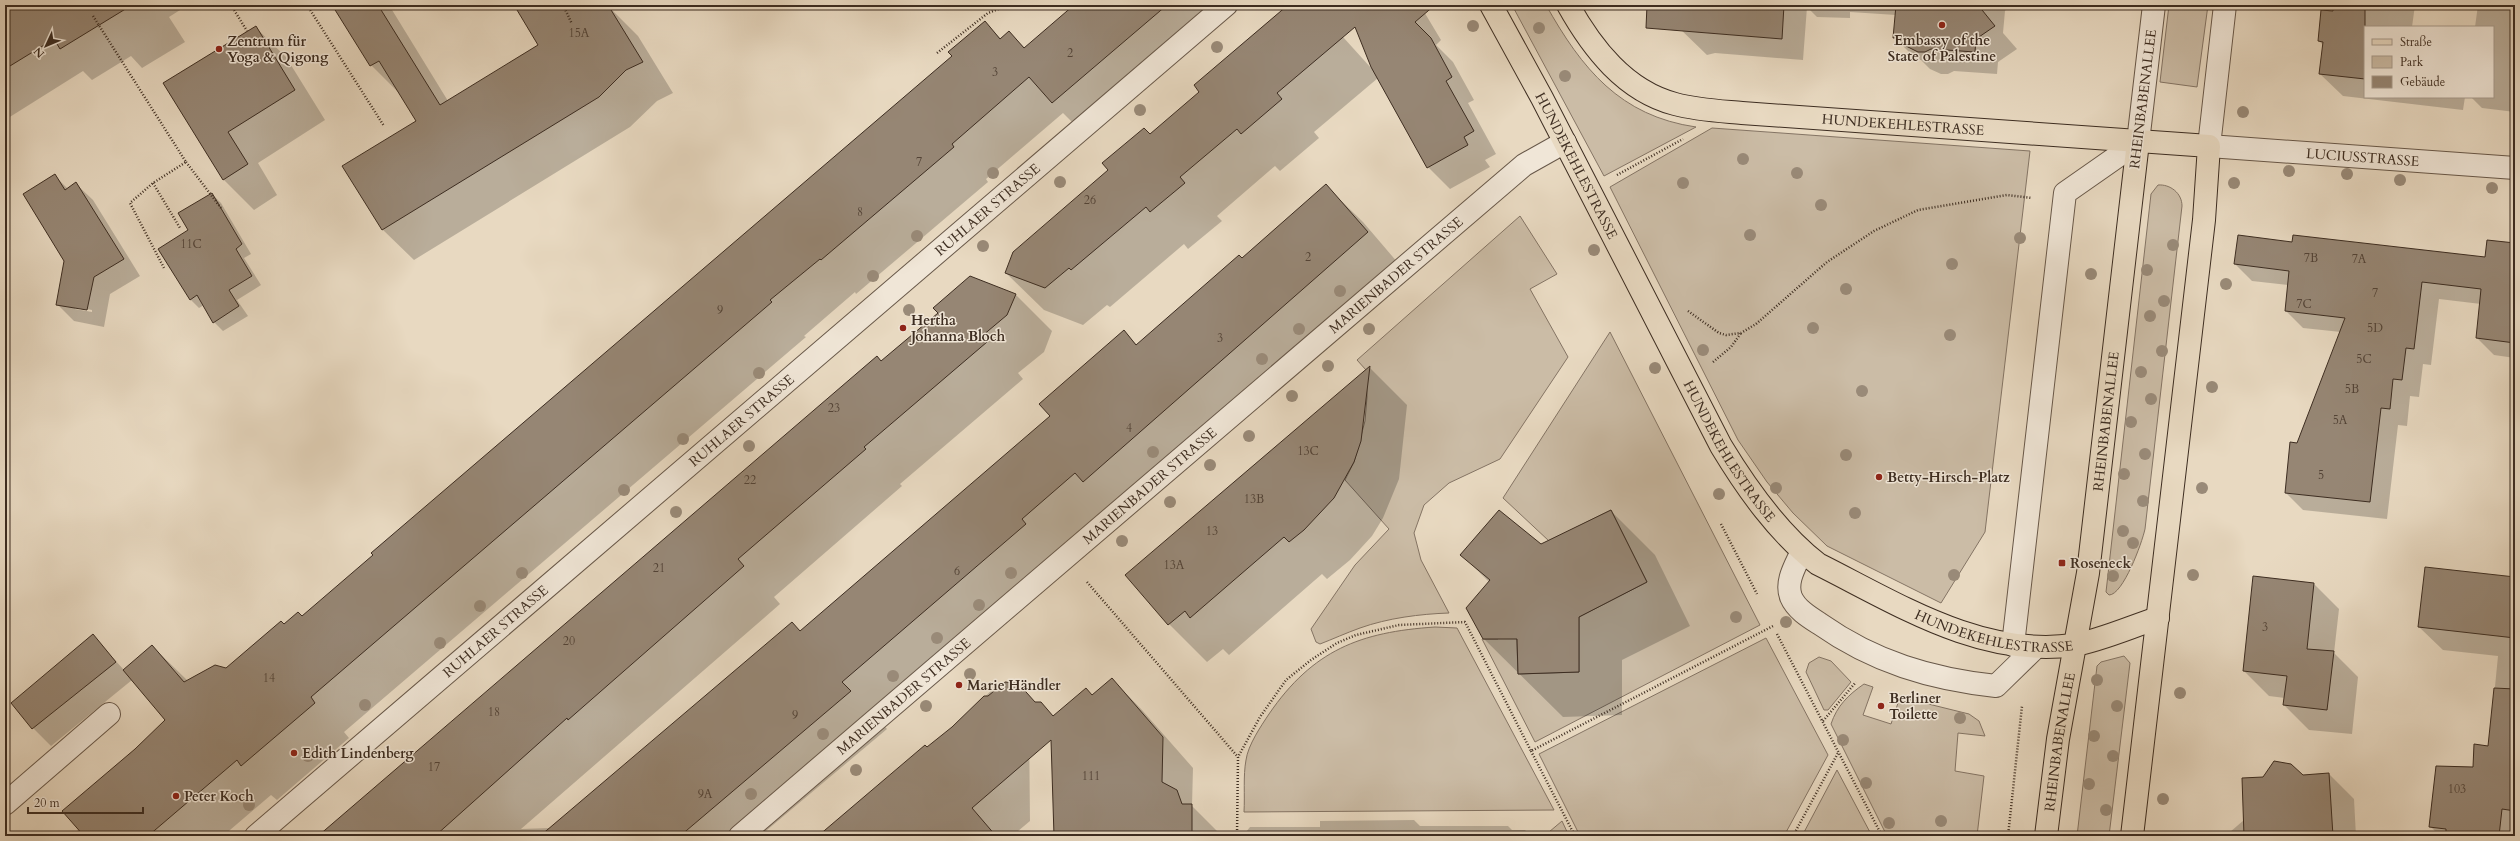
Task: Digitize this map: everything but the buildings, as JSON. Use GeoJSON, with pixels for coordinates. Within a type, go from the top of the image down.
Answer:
{"type":"FeatureCollection","features":[{"type":"Feature","properties":{"kind":"main road","name":"HUNDEKEHLESTRASSE"},"geometry":{"type":"LineString","coordinates":[[1491,5],[1565,142],[1721,446],[1751,492],[1802,551],[1818,564],[1924,616],[1963,633],[2013,645],[2035,648],[2075,645],[2158,618]]}},
{"type":"Feature","properties":{"kind":"main road","name":"HUNDEKEHLESTRASSE"},"geometry":{"type":"LineString","coordinates":[[1568,5],[1589,38],[1611,66],[1641,90],[1675,104],[1742,113],[2210,146]]}},
{"type":"Feature","properties":{"kind":"main road","name":"RHEINBABENALLEE"},"geometry":{"type":"LineString","coordinates":[[2046,836],[2058,739],[2088,573],[2138,142]]}},
{"type":"Feature","properties":{"kind":"main road"},"geometry":{"type":"LineString","coordinates":[[2132,836],[2204,220],[2210,146]]}},
{"type":"Feature","properties":{"kind":"street","name":"RUHLAER STRASSE"},"geometry":{"type":"LineString","coordinates":[[256,836],[1226,5]]}},
{"type":"Feature","properties":{"kind":"street","name":"RHEINBABENALLEE"},"geometry":{"type":"LineString","coordinates":[[2138,142],[2154,5]]}},
{"type":"Feature","properties":{"kind":"street"},"geometry":{"type":"LineString","coordinates":[[2210,146],[2225,5]]}},
{"type":"Feature","properties":{"kind":"street","name":"MARIENBADER STRASSE"},"geometry":{"type":"LineString","coordinates":[[740,836],[1524,165],[1565,142]]}},
{"type":"Feature","properties":{"kind":"street"},"geometry":{"type":"LineString","coordinates":[[2013,645],[2065,193],[2138,142]]}},
{"type":"Feature","properties":{"kind":"street","name":"LUCIUSSTRASSE"},"geometry":{"type":"LineString","coordinates":[[2210,146],[2515,168]]}},
{"type":"Feature","properties":{"kind":"street"},"geometry":{"type":"LineString","coordinates":[[1802,551],[1791,576],[1789,586],[1794,603],[1835,635],[1862,651],[1886,661],[1918,673],[1949,680],[1996,686],[2035,648]]}},
{"type":"Feature","properties":{"kind":"street"},"geometry":{"type":"LineString","coordinates":[[5,804],[109,714]]}},
{"type":"Feature","properties":{"kind":"path"},"geometry":{"type":"LineString","coordinates":[[231,5],[247,31]]}},
{"type":"Feature","properties":{"kind":"path"},"geometry":{"type":"LineString","coordinates":[[308,5],[384,126]]}},
{"type":"Feature","properties":{"kind":"path"},"geometry":{"type":"LineString","coordinates":[[563,5],[572,24]]}},
{"type":"Feature","properties":{"kind":"path"},"geometry":{"type":"LineString","coordinates":[[938,53],[988,13],[1009,5]]}},
{"type":"Feature","properties":{"kind":"path"},"geometry":{"type":"LineString","coordinates":[[93,16],[186,162],[221,208]]}},
{"type":"Feature","properties":{"kind":"path"},"geometry":{"type":"LineString","coordinates":[[1610,179],[1690,135]]}},
{"type":"Feature","properties":{"kind":"path"},"geometry":{"type":"LineString","coordinates":[[164,268],[130,203],[153,183],[186,162]]}},
{"type":"Feature","properties":{"kind":"path"},"geometry":{"type":"LineString","coordinates":[[153,183],[180,228]]}},
{"type":"Feature","properties":{"kind":"path"},"geometry":{"type":"LineString","coordinates":[[1681,310],[1694,314],[1719,333],[1726,335],[1741,333],[1756,324],[1827,262],[1874,231],[1918,210],[2007,195],[2034,198]]}},
{"type":"Feature","properties":{"kind":"path"},"geometry":{"type":"LineString","coordinates":[[1721,524],[1760,599]]}},
{"type":"Feature","properties":{"kind":"path"},"geometry":{"type":"LineString","coordinates":[[1086,581],[1238,757]]}},
{"type":"Feature","properties":{"kind":"path"},"geometry":{"type":"LineString","coordinates":[[1770,620],[1882,836]]}},
{"type":"Feature","properties":{"kind":"path"},"geometry":{"type":"LineString","coordinates":[[1237,836],[1238,757],[1260,717],[1286,680],[1311,660],[1337,643],[1356,635],[1399,625],[1465,622],[1575,836]]}},
{"type":"Feature","properties":{"kind":"path"},"geometry":{"type":"LineString","coordinates":[[1532,750],[1774,626]]}},
{"type":"Feature","properties":{"kind":"path"},"geometry":{"type":"LineString","coordinates":[[1823,721],[1857,681]]}},
{"type":"Feature","properties":{"kind":"path"},"geometry":{"type":"LineString","coordinates":[[2008,836],[2021,710]]}},
{"type":"Feature","properties":{"kind":"path"},"geometry":{"type":"LineString","coordinates":[[1793,836],[1839,752]]}},
{"type":"Feature","properties":{"kind":"green space"},"geometry":{"type":"Polygon","coordinates":[[[1512,5],[1546,5],[1574,50],[1589,69],[1606,86],[1625,100],[1646,112],[1669,121],[1696,127],[1604,176],[1512,5]]]}},
{"type":"Feature","properties":{"kind":"green space"},"geometry":{"type":"Polygon","coordinates":[[[2169,5],[2208,5],[2197,87],[2160,82],[2169,5]]]}},
{"type":"Feature","properties":{"kind":"green space"},"geometry":{"type":"Polygon","coordinates":[[[1712,128],[2030,151],[1985,532],[1941,603],[1827,546],[1793,513],[1767,482],[1738,440],[1610,187],[1712,128]]]}},
{"type":"Feature","properties":{"kind":"green space"},"geometry":{"type":"Polygon","coordinates":[[[2158,185],[2167,186],[2178,193],[2182,206],[2145,529],[2136,556],[2126,578],[2114,593],[2109,595],[2106,592],[2151,194],[2158,185]]]}},
{"type":"Feature","properties":{"kind":"green space"},"geometry":{"type":"Polygon","coordinates":[[[1520,216],[1557,274],[1530,289],[1568,357],[1500,459],[1449,483],[1424,505],[1414,533],[1421,560],[1449,613],[1427,614],[1393,619],[1360,628],[1320,644],[1316,642],[1311,629],[1355,565],[1389,529],[1345,480],[1354,462],[1365,421],[1367,397],[1366,370],[1357,360],[1520,216]]]}},
{"type":"Feature","properties":{"kind":"green space"},"geometry":{"type":"Polygon","coordinates":[[[1610,332],[1760,625],[1535,742],[1482,639],[1498,639],[1516,615],[1518,674],[1579,672],[1579,617],[1647,582],[1611,510],[1549,541],[1503,498],[1610,332]]]}},
{"type":"Feature","properties":{"kind":"green space"},"geometry":{"type":"Polygon","coordinates":[[[1435,627],[1457,628],[1554,810],[1244,812],[1245,772],[1249,748],[1269,714],[1286,692],[1303,674],[1340,648],[1361,640],[1384,634],[1435,627]]]}},
{"type":"Feature","properties":{"kind":"green space"},"geometry":{"type":"Polygon","coordinates":[[[1766,638],[1828,755],[1784,836],[1580,836],[1539,754],[1766,638]]]}},
{"type":"Feature","properties":{"kind":"green space"},"geometry":{"type":"Polygon","coordinates":[[[2124,656],[2130,663],[2109,836],[2077,836],[2097,666],[2101,662],[2124,656]]]}},
{"type":"Feature","properties":{"kind":"green space"},"geometry":{"type":"Polygon","coordinates":[[[1819,657],[1831,661],[1851,682],[1828,710],[1824,710],[1806,672],[1809,663],[1819,657]]]}},
{"type":"Feature","properties":{"kind":"green space"},"geometry":{"type":"Polygon","coordinates":[[[1864,684],[1873,687],[1863,715],[1891,724],[1900,697],[1969,714],[1979,721],[1985,736],[1958,733],[1955,771],[1984,776],[1977,836],[1887,836],[1831,724],[1836,712],[1844,701],[1864,684]]]}},
{"type":"Feature","properties":{"kind":"green space"},"geometry":{"type":"Polygon","coordinates":[[[1837,770],[1872,836],[1802,836],[1837,770]]]}},
{"type":"Feature","properties":{"kind":"green space"},"geometry":{"type":"Polygon","coordinates":[[[1562,821],[1569,836],[1552,836],[1549,832],[1562,821]]]}},
{"type":"Feature","properties":{"kind":"place","name":"Embassy of the State of Palestine"},"geometry":{"type":"Point","coordinates":[1942,25]}},
{"type":"Feature","properties":{"kind":"place","name":"Zentrum für Yoga & Qigong"},"geometry":{"type":"Point","coordinates":[219,49]}},
{"type":"Feature","properties":{"kind":"place","name":"Hertha Johanna Bloch"},"geometry":{"type":"Point","coordinates":[903,328]}},
{"type":"Feature","properties":{"kind":"place","name":"Betty-Hirsch-Platz"},"geometry":{"type":"Point","coordinates":[1879,477]}},
{"type":"Feature","properties":{"kind":"place","name":"Roseneck"},"geometry":{"type":"Point","coordinates":[2062,563]}},
{"type":"Feature","properties":{"kind":"place","name":"Marie Händler"},"geometry":{"type":"Point","coordinates":[959,685]}},
{"type":"Feature","properties":{"kind":"place","name":"Berliner Toilette"},"geometry":{"type":"Point","coordinates":[1881,706]}},
{"type":"Feature","properties":{"kind":"place","name":"Edith Lindenberg"},"geometry":{"type":"Point","coordinates":[294,753]}},
{"type":"Feature","properties":{"kind":"place","name":"Peter Koch"},"geometry":{"type":"Point","coordinates":[176,796]}}]}
